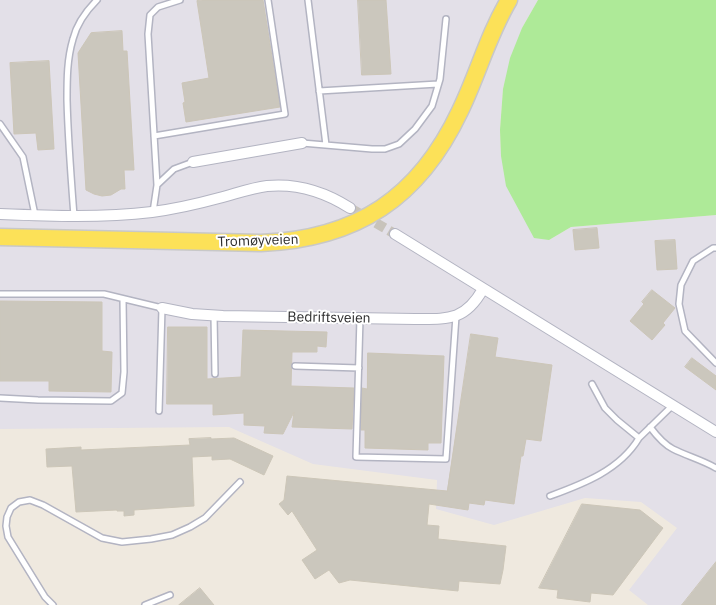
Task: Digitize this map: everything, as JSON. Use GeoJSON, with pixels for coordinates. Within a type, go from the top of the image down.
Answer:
{"type":"FeatureCollection","features":[{"type":"Feature","properties":{"kind":"main road","name":"Tromøyveien"},"geometry":{"type":"LineString","coordinates":[[0,237],[270,243],[300,240],[353,224],[373,214],[400,194],[416,179],[438,153],[461,109],[491,35],[509,0]]}},
{"type":"Feature","properties":{"kind":"street"},"geometry":{"type":"LineString","coordinates":[[193,162],[302,143]]}},
{"type":"Feature","properties":{"kind":"street"},"geometry":{"type":"LineString","coordinates":[[0,214],[112,216],[153,212],[200,204],[267,186],[285,185],[312,190],[333,198],[350,208]]}},
{"type":"Feature","properties":{"kind":"street"},"geometry":{"type":"LineString","coordinates":[[395,234],[716,432]]}},
{"type":"Feature","properties":{"kind":"street","name":"Bedriftsveien"},"geometry":{"type":"LineString","coordinates":[[162,308],[192,314],[214,315],[432,319],[452,317],[462,313],[478,299],[483,289]]}},
{"type":"Feature","properties":{"kind":"lane"},"geometry":{"type":"LineString","coordinates":[[74,216],[67,68],[73,39],[79,23],[87,10],[97,0]]}},
{"type":"Feature","properties":{"kind":"lane"},"geometry":{"type":"LineString","coordinates":[[153,212],[156,185],[148,34],[150,15],[158,7],[180,0]]}},
{"type":"Feature","properties":{"kind":"lane"},"geometry":{"type":"LineString","coordinates":[[154,136],[285,114],[268,0]]}},
{"type":"Feature","properties":{"kind":"lane"},"geometry":{"type":"LineString","coordinates":[[308,0],[326,145]]}},
{"type":"Feature","properties":{"kind":"lane"},"geometry":{"type":"LineString","coordinates":[[302,143],[372,149],[385,149],[399,144],[415,129],[432,106],[440,79],[446,19]]}},
{"type":"Feature","properties":{"kind":"lane"},"geometry":{"type":"LineString","coordinates":[[319,90],[438,84]]}},
{"type":"Feature","properties":{"kind":"lane"},"geometry":{"type":"LineString","coordinates":[[0,124],[23,158],[36,215]]}},
{"type":"Feature","properties":{"kind":"lane"},"geometry":{"type":"LineString","coordinates":[[156,185],[174,170],[193,162]]}},
{"type":"Feature","properties":{"kind":"lane"},"geometry":{"type":"LineString","coordinates":[[716,248],[693,261],[681,285],[679,304],[685,331],[716,363]]}},
{"type":"Feature","properties":{"kind":"lane"},"geometry":{"type":"LineString","coordinates":[[0,294],[104,294],[162,308],[159,411]]}},
{"type":"Feature","properties":{"kind":"lane"},"geometry":{"type":"LineString","coordinates":[[0,398],[111,401],[122,394],[124,372],[123,299]]}},
{"type":"Feature","properties":{"kind":"lane"},"geometry":{"type":"LineString","coordinates":[[214,315],[215,374]]}},
{"type":"Feature","properties":{"kind":"lane"},"geometry":{"type":"LineString","coordinates":[[360,318],[356,457],[446,459],[456,316]]}},
{"type":"Feature","properties":{"kind":"lane"},"geometry":{"type":"LineString","coordinates":[[295,366],[359,368]]}},
{"type":"Feature","properties":{"kind":"lane"},"geometry":{"type":"LineString","coordinates":[[592,384],[605,408],[639,438]]}},
{"type":"Feature","properties":{"kind":"lane"},"geometry":{"type":"LineString","coordinates":[[550,496],[600,475],[618,462],[634,447],[639,438],[673,405]]}},
{"type":"Feature","properties":{"kind":"lane"},"geometry":{"type":"LineString","coordinates":[[650,427],[658,438],[672,448],[716,468]]}},
{"type":"Feature","properties":{"kind":"lane"},"geometry":{"type":"LineString","coordinates":[[53,605],[45,597],[8,537],[6,517],[11,508],[19,502],[30,500],[43,504],[102,538],[122,542],[172,535],[190,527],[205,518],[240,482]]}},
{"type":"Feature","properties":{"kind":"lane"},"geometry":{"type":"LineString","coordinates":[[145,605],[170,595]]}},
{"type":"Feature","properties":{"kind":"shaded area"},"geometry":{"type":"Polygon","coordinates":[[[0,0],[538,0],[522,28],[503,89],[500,129],[501,156],[549,240],[571,227],[716,215],[716,605],[648,605],[629,590],[677,528],[641,502],[585,498],[494,525],[436,509],[437,480],[313,464],[229,427],[0,429],[0,0]]]}},
{"type":"Feature","properties":{"kind":"green space"},"geometry":{"type":"Polygon","coordinates":[[[538,0],[716,0],[716,215],[571,227],[549,240],[534,238],[506,186],[501,156],[500,130],[503,89],[510,58],[522,28],[538,0]]]}},
{"type":"Feature","properties":{"kind":"building"},"geometry":{"type":"Polygon","coordinates":[[[263,0],[280,107],[186,122],[182,83],[209,78],[197,1],[263,0]]]}},
{"type":"Feature","properties":{"kind":"building"},"geometry":{"type":"Polygon","coordinates":[[[358,0],[386,0],[391,74],[362,75],[358,0]]]}},
{"type":"Feature","properties":{"kind":"building"},"geometry":{"type":"Polygon","coordinates":[[[122,31],[123,51],[127,51],[134,170],[124,170],[125,189],[121,189],[111,195],[102,196],[86,190],[78,53],[91,33],[122,31]]]}},
{"type":"Feature","properties":{"kind":"building"},"geometry":{"type":"Polygon","coordinates":[[[49,61],[54,149],[38,150],[36,133],[14,134],[10,63],[49,61]]]}},
{"type":"Feature","properties":{"kind":"building"},"geometry":{"type":"Polygon","coordinates":[[[597,228],[599,248],[575,250],[573,230],[597,228]]]}},
{"type":"Feature","properties":{"kind":"building"},"geometry":{"type":"Polygon","coordinates":[[[675,240],[677,269],[657,270],[655,241],[675,240]]]}},
{"type":"Feature","properties":{"kind":"building"},"geometry":{"type":"Polygon","coordinates":[[[652,290],[675,308],[663,323],[665,325],[652,340],[630,321],[644,304],[642,302],[652,290]]]}},
{"type":"Feature","properties":{"kind":"building"},"geometry":{"type":"Polygon","coordinates":[[[0,301],[102,302],[102,351],[112,352],[111,392],[49,391],[49,381],[0,381],[0,301]]]}},
{"type":"Feature","properties":{"kind":"building"},"geometry":{"type":"Polygon","coordinates":[[[168,327],[207,327],[207,379],[241,377],[243,330],[327,332],[326,347],[317,346],[317,352],[292,352],[291,386],[354,388],[352,429],[292,427],[294,412],[283,434],[264,433],[265,426],[244,425],[244,413],[213,415],[213,404],[167,404],[168,327]]]}},
{"type":"Feature","properties":{"kind":"building"},"geometry":{"type":"Polygon","coordinates":[[[471,334],[498,338],[495,357],[552,365],[541,441],[526,439],[523,456],[521,456],[514,504],[485,500],[484,505],[469,503],[468,510],[429,504],[427,525],[439,526],[438,539],[506,546],[500,584],[459,581],[458,591],[350,580],[339,583],[329,570],[315,579],[302,560],[317,550],[292,511],[288,515],[279,504],[284,500],[287,476],[447,491],[471,334]]]}},
{"type":"Feature","properties":{"kind":"building"},"geometry":{"type":"Polygon","coordinates":[[[368,353],[444,356],[441,443],[428,443],[428,450],[365,448],[365,430],[361,430],[362,388],[367,389],[368,353]]]}},
{"type":"Feature","properties":{"kind":"building"},"geometry":{"type":"Polygon","coordinates":[[[692,358],[716,376],[716,390],[685,367],[692,358]]]}},
{"type":"Feature","properties":{"kind":"building"},"geometry":{"type":"Polygon","coordinates":[[[234,438],[273,456],[264,475],[230,459],[212,460],[212,456],[192,457],[194,506],[134,510],[134,515],[124,516],[124,511],[117,510],[76,512],[72,466],[47,467],[46,449],[81,447],[81,450],[190,445],[189,439],[234,438]]]}},
{"type":"Feature","properties":{"kind":"building"},"geometry":{"type":"Polygon","coordinates":[[[582,504],[640,510],[663,528],[613,595],[591,593],[590,602],[557,598],[558,590],[539,588],[582,504]]]}},
{"type":"Feature","properties":{"kind":"building"},"geometry":{"type":"Polygon","coordinates":[[[716,562],[716,605],[682,605],[716,562]]]}},
{"type":"Feature","properties":{"kind":"building"},"geometry":{"type":"Polygon","coordinates":[[[200,588],[214,605],[179,605],[200,588]]]}},
{"type":"Feature","properties":{"kind":"tunnel"},"geometry":{"type":"LineString","coordinates":[[350,208],[395,234]]}}]}
